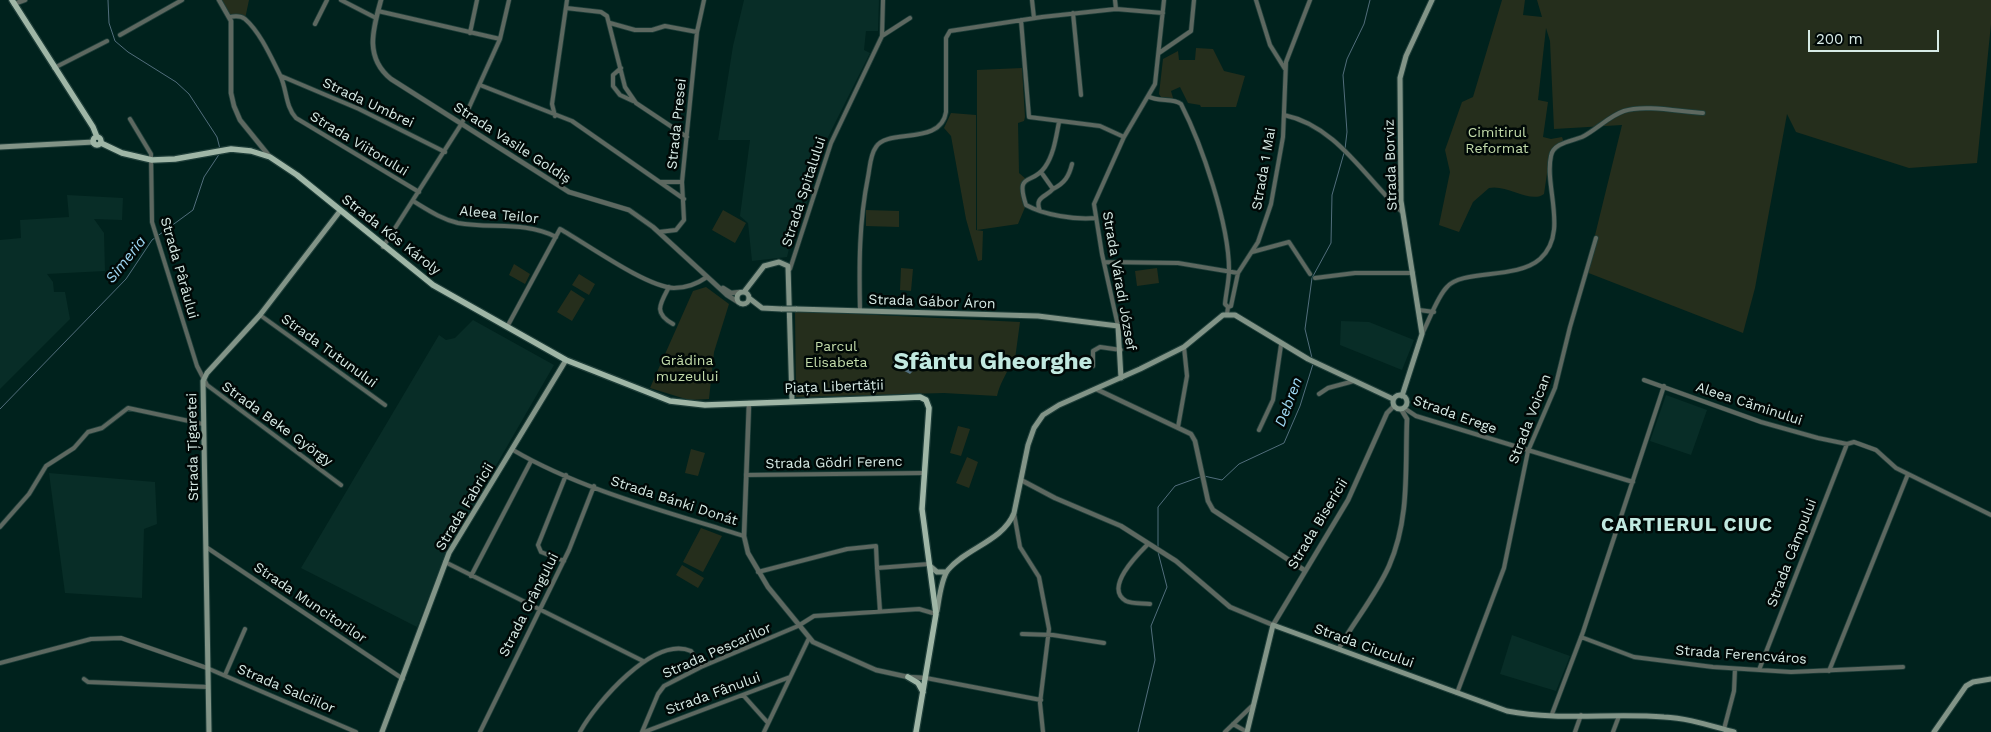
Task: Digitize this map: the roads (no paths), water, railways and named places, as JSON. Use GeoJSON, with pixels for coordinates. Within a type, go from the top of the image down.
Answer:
{"type":"FeatureCollection","features":[{"type":"Feature","properties":{"kind":"main road","name":"Strada Borviz"},"geometry":{"type":"LineString","coordinates":[[1422,334],[1400,190],[1401,71],[1410,46],[1432,0]]}},
{"type":"Feature","properties":{"kind":"main road"},"geometry":{"type":"LineString","coordinates":[[0,147],[95,140],[93,127],[13,2]]}},
{"type":"Feature","properties":{"kind":"main road","name":"Strada Kós Károly"},"geometry":{"type":"LineString","coordinates":[[95,140],[101,139],[101,143],[122,153],[152,160],[183,158],[223,149],[244,150],[270,157],[296,175],[425,280],[566,360],[678,403],[706,405],[749,403]]}},
{"type":"Feature","properties":{"kind":"main road","name":"Strada Țigaretei"},"geometry":{"type":"LineString","coordinates":[[209,732],[204,378],[260,315],[340,211]]}},
{"type":"Feature","properties":{"kind":"main road"},"geometry":{"type":"LineString","coordinates":[[746,294],[737,296],[738,302],[745,304],[746,294],[755,276],[764,266],[771,263],[784,262],[790,269]]}},
{"type":"Feature","properties":{"kind":"main road","name":"Strada Spitalului"},"geometry":{"type":"LineString","coordinates":[[790,269],[792,401]]}},
{"type":"Feature","properties":{"kind":"main road","name":"Strada Gábor Áron"},"geometry":{"type":"LineString","coordinates":[[746,294],[754,304],[762,308],[1038,316],[1118,326]]}},
{"type":"Feature","properties":{"kind":"main road"},"geometry":{"type":"LineString","coordinates":[[929,564],[937,572],[946,572],[1005,527],[1014,513],[1028,445],[1043,415],[1059,404],[1121,378],[1184,347],[1228,310],[1281,345],[1308,360],[1393,399],[1402,396]]}},
{"type":"Feature","properties":{"kind":"main road","name":"Strada Váradi József"},"geometry":{"type":"LineString","coordinates":[[1118,326],[1121,350],[1121,378]]}},
{"type":"Feature","properties":{"kind":"main road"},"geometry":{"type":"LineString","coordinates":[[1402,396],[1422,334]]}},
{"type":"Feature","properties":{"kind":"main road","name":"Strada Fabricii"},"geometry":{"type":"LineString","coordinates":[[382,732],[445,562],[566,360]]}},
{"type":"Feature","properties":{"kind":"main road"},"geometry":{"type":"LineString","coordinates":[[1393,399],[1394,406],[1402,409],[1407,402],[1402,396]]}},
{"type":"Feature","properties":{"kind":"main road","name":"Piața Libertății"},"geometry":{"type":"LineString","coordinates":[[749,403],[920,397],[928,402],[929,408],[923,473]]}},
{"type":"Feature","properties":{"kind":"main road"},"geometry":{"type":"LineString","coordinates":[[923,473],[922,522],[936,614]]}},
{"type":"Feature","properties":{"kind":"main road"},"geometry":{"type":"LineString","coordinates":[[916,732],[936,614],[946,572]]}},
{"type":"Feature","properties":{"kind":"main road"},"geometry":{"type":"LineString","coordinates":[[1247,732],[1273,625]]}},
{"type":"Feature","properties":{"kind":"main road","name":"Strada Ciucului"},"geometry":{"type":"LineString","coordinates":[[1273,625],[1507,711],[1680,718],[1734,732]]}},
{"type":"Feature","properties":{"kind":"main road"},"geometry":{"type":"LineString","coordinates":[[908,677],[918,684],[923,692]]}},
{"type":"Feature","properties":{"kind":"main road"},"geometry":{"type":"LineString","coordinates":[[1934,732],[1964,689],[1973,682],[1991,679]]}},
{"type":"Feature","properties":{"kind":"street"},"geometry":{"type":"LineString","coordinates":[[13,2],[25,0]]}},
{"type":"Feature","properties":{"kind":"street"},"geometry":{"type":"LineString","coordinates":[[120,34],[182,0]]}},
{"type":"Feature","properties":{"kind":"street"},"geometry":{"type":"LineString","coordinates":[[219,0],[230,17],[231,93],[234,106],[244,126],[270,157]]}},
{"type":"Feature","properties":{"kind":"street"},"geometry":{"type":"LineString","coordinates":[[314,24],[327,0]]}},
{"type":"Feature","properties":{"kind":"street"},"geometry":{"type":"LineString","coordinates":[[341,0],[376,18]]}},
{"type":"Feature","properties":{"kind":"street","name":"Strada Vasile Goldiș"},"geometry":{"type":"LineString","coordinates":[[381,0],[376,18],[372,47],[374,57],[380,69],[400,86],[462,123],[569,192],[621,206],[659,232],[707,277],[738,302]]}},
{"type":"Feature","properties":{"kind":"street"},"geometry":{"type":"LineString","coordinates":[[470,33],[477,0]]}},
{"type":"Feature","properties":{"kind":"street"},"geometry":{"type":"LineString","coordinates":[[383,247],[462,123],[500,39],[509,0]]}},
{"type":"Feature","properties":{"kind":"street"},"geometry":{"type":"LineString","coordinates":[[556,116],[552,104],[567,0]]}},
{"type":"Feature","properties":{"kind":"street","name":"Strada Presei"},"geometry":{"type":"LineString","coordinates":[[659,232],[676,230],[683,224],[685,215],[682,182],[697,32],[704,0]]}},
{"type":"Feature","properties":{"kind":"street","name":"Strada Spitalului"},"geometry":{"type":"LineString","coordinates":[[790,269],[831,143],[882,36],[883,0]]}},
{"type":"Feature","properties":{"kind":"street"},"geometry":{"type":"LineString","coordinates":[[1032,0],[1034,18]]}},
{"type":"Feature","properties":{"kind":"street"},"geometry":{"type":"LineString","coordinates":[[1115,0],[1116,9]]}},
{"type":"Feature","properties":{"kind":"street","name":"Strada Váradi József"},"geometry":{"type":"LineString","coordinates":[[1118,326],[1104,262],[1095,201],[1124,137],[1155,84],[1164,0]]}},
{"type":"Feature","properties":{"kind":"street"},"geometry":{"type":"LineString","coordinates":[[1159,53],[1191,32],[1194,0]]}},
{"type":"Feature","properties":{"kind":"street"},"geometry":{"type":"LineString","coordinates":[[1256,0],[1270,45],[1285,69]]}},
{"type":"Feature","properties":{"kind":"street"},"geometry":{"type":"LineString","coordinates":[[1306,0],[1306,7]]}},
{"type":"Feature","properties":{"kind":"street","name":"Strada 1 Mai"},"geometry":{"type":"LineString","coordinates":[[1228,310],[1231,306],[1238,273],[1258,242],[1271,204],[1281,158],[1285,69],[1310,0]]}},
{"type":"Feature","properties":{"kind":"street"},"geometry":{"type":"LineString","coordinates":[[566,8],[603,13],[610,23],[627,91],[636,103]]}},
{"type":"Feature","properties":{"kind":"street"},"geometry":{"type":"LineString","coordinates":[[860,311],[859,249],[862,215],[873,153],[882,141],[932,131],[939,127],[944,120],[946,112],[946,38],[950,31],[1034,18],[1116,9],[1163,12]]}},
{"type":"Feature","properties":{"kind":"street"},"geometry":{"type":"LineString","coordinates":[[378,11],[500,39]]}},
{"type":"Feature","properties":{"kind":"street"},"geometry":{"type":"LineString","coordinates":[[1073,13],[1081,95]]}},
{"type":"Feature","properties":{"kind":"street","name":"Strada Viitorului"},"geometry":{"type":"LineString","coordinates":[[230,17],[238,16],[245,19],[264,46],[281,76],[290,109],[296,118],[419,192]]}},
{"type":"Feature","properties":{"kind":"street"},"geometry":{"type":"LineString","coordinates":[[882,36],[910,18]]}},
{"type":"Feature","properties":{"kind":"street"},"geometry":{"type":"LineString","coordinates":[[1021,20],[1027,115],[1030,118],[1100,126],[1124,137]]}},
{"type":"Feature","properties":{"kind":"street"},"geometry":{"type":"LineString","coordinates":[[610,23],[635,30],[652,30],[665,26],[697,32]]}},
{"type":"Feature","properties":{"kind":"street"},"geometry":{"type":"LineString","coordinates":[[54,68],[107,41]]}},
{"type":"Feature","properties":{"kind":"street"},"geometry":{"type":"LineString","coordinates":[[621,68],[613,75],[613,86],[620,94],[687,137]]}},
{"type":"Feature","properties":{"kind":"street","name":"Strada Umbrei"},"geometry":{"type":"LineString","coordinates":[[281,76],[359,109],[445,152]]}},
{"type":"Feature","properties":{"kind":"street"},"geometry":{"type":"LineString","coordinates":[[480,86],[544,112],[572,121],[684,200]]}},
{"type":"Feature","properties":{"kind":"street"},"geometry":{"type":"LineString","coordinates":[[1148,96],[1155,100],[1178,102],[1185,111],[1212,181],[1227,246],[1229,271],[1225,304],[1228,310]]}},
{"type":"Feature","properties":{"kind":"street"},"geometry":{"type":"LineString","coordinates":[[544,112],[552,104]]}},
{"type":"Feature","properties":{"kind":"street"},"geometry":{"type":"LineString","coordinates":[[1422,334],[1447,286],[1456,281],[1517,271],[1539,260],[1547,251],[1554,218],[1550,157],[1556,148],[1583,136],[1624,111],[1641,109],[1704,113]]}},
{"type":"Feature","properties":{"kind":"street"},"geometry":{"type":"LineString","coordinates":[[1284,115],[1312,124],[1349,153],[1377,188],[1402,212]]}},
{"type":"Feature","properties":{"kind":"street"},"geometry":{"type":"LineString","coordinates":[[130,120],[150,149],[152,160]]}},
{"type":"Feature","properties":{"kind":"street"},"geometry":{"type":"LineString","coordinates":[[1059,122],[1053,149],[1041,172],[1025,180],[1022,193],[1026,205],[1040,211],[1096,218]]}},
{"type":"Feature","properties":{"kind":"street","name":"Strada Pârâului"},"geometry":{"type":"LineString","coordinates":[[152,160],[153,227],[197,366],[204,378]]}},
{"type":"Feature","properties":{"kind":"street"},"geometry":{"type":"LineString","coordinates":[[1040,211],[1038,203],[1041,198],[1070,174],[1072,164]]}},
{"type":"Feature","properties":{"kind":"street"},"geometry":{"type":"LineString","coordinates":[[1041,172],[1053,189]]}},
{"type":"Feature","properties":{"kind":"street"},"geometry":{"type":"LineString","coordinates":[[660,182],[682,182]]}},
{"type":"Feature","properties":{"kind":"street","name":"Aleea Teilor"},"geometry":{"type":"LineString","coordinates":[[413,201],[449,220],[484,226],[534,228],[556,237]]}},
{"type":"Feature","properties":{"kind":"street"},"geometry":{"type":"LineString","coordinates":[[507,327],[560,229],[630,271],[669,287],[691,286],[707,277]]}},
{"type":"Feature","properties":{"kind":"street","name":"Strada Voican"},"geometry":{"type":"LineString","coordinates":[[1457,693],[1504,568],[1528,451],[1555,388],[1570,327],[1596,238]]}},
{"type":"Feature","properties":{"kind":"street"},"geometry":{"type":"LineString","coordinates":[[1252,252],[1289,242],[1310,274]]}},
{"type":"Feature","properties":{"kind":"street"},"geometry":{"type":"LineString","coordinates":[[1104,262],[1178,263],[1238,273]]}},
{"type":"Feature","properties":{"kind":"street"},"geometry":{"type":"LineString","coordinates":[[1315,278],[1355,273],[1413,272]]}},
{"type":"Feature","properties":{"kind":"street","name":"Strada Vasile Goldiș"},"geometry":{"type":"LineString","coordinates":[[717,285],[731,292],[746,294]]}},
{"type":"Feature","properties":{"kind":"street"},"geometry":{"type":"LineString","coordinates":[[669,287],[660,306],[660,313],[664,319],[673,324]]}},
{"type":"Feature","properties":{"kind":"street"},"geometry":{"type":"LineString","coordinates":[[1419,310],[1434,312]]}},
{"type":"Feature","properties":{"kind":"street","name":"Strada Tutunului"},"geometry":{"type":"LineString","coordinates":[[260,315],[385,405]]}},
{"type":"Feature","properties":{"kind":"street"},"geometry":{"type":"LineString","coordinates":[[1259,430],[1273,400],[1281,345]]}},
{"type":"Feature","properties":{"kind":"street"},"geometry":{"type":"LineString","coordinates":[[1094,366],[1093,351],[1100,347],[1121,350]]}},
{"type":"Feature","properties":{"kind":"street"},"geometry":{"type":"LineString","coordinates":[[1178,426],[1187,376],[1184,347]]}},
{"type":"Feature","properties":{"kind":"street","name":"Strada Beke György"},"geometry":{"type":"LineString","coordinates":[[204,378],[208,387],[342,484]]}},
{"type":"Feature","properties":{"kind":"street","name":"Aleea Căminului"},"geometry":{"type":"LineString","coordinates":[[1644,380],[1761,422],[1847,444],[1854,442],[1876,450],[1896,468],[1991,515]]}},
{"type":"Feature","properties":{"kind":"street"},"geometry":{"type":"LineString","coordinates":[[1319,394],[1328,388],[1354,381]]}},
{"type":"Feature","properties":{"kind":"street"},"geometry":{"type":"LineString","coordinates":[[1105,385],[1111,397]]}},
{"type":"Feature","properties":{"kind":"street"},"geometry":{"type":"LineString","coordinates":[[1552,714],[1581,637],[1664,386]]}},
{"type":"Feature","properties":{"kind":"street"},"geometry":{"type":"LineString","coordinates":[[1096,389],[1178,426],[1194,438],[1204,483],[1213,510],[1304,570]]}},
{"type":"Feature","properties":{"kind":"street"},"geometry":{"type":"LineString","coordinates":[[744,536],[749,403]]}},
{"type":"Feature","properties":{"kind":"street","name":"Strada Bisericii"},"geometry":{"type":"LineString","coordinates":[[1273,625],[1304,570],[1344,507],[1387,413],[1394,406]]}},
{"type":"Feature","properties":{"kind":"street"},"geometry":{"type":"LineString","coordinates":[[0,527],[29,494],[46,466],[74,448],[88,432],[102,428],[128,408],[204,424]]}},
{"type":"Feature","properties":{"kind":"street"},"geometry":{"type":"LineString","coordinates":[[1339,648],[1384,576],[1399,536],[1407,490],[1407,419],[1402,409]]}},
{"type":"Feature","properties":{"kind":"street","name":"Strada Erege"},"geometry":{"type":"LineString","coordinates":[[1402,409],[1416,416],[1633,482]]}},
{"type":"Feature","properties":{"kind":"street","name":"Strada Câmpului"},"geometry":{"type":"LineString","coordinates":[[1759,670],[1847,444]]}},
{"type":"Feature","properties":{"kind":"street","name":"Strada Bánki Donát"},"geometry":{"type":"LineString","coordinates":[[513,450],[531,461],[594,486],[744,536],[746,547],[758,572],[809,638],[822,647],[866,666],[908,677],[926,678]]}},
{"type":"Feature","properties":{"kind":"street"},"geometry":{"type":"LineString","coordinates":[[472,576],[531,461]]}},
{"type":"Feature","properties":{"kind":"street","name":"Strada Gödri Ferenc"},"geometry":{"type":"LineString","coordinates":[[746,476],[923,473]]}},
{"type":"Feature","properties":{"kind":"street"},"geometry":{"type":"LineString","coordinates":[[1829,671],[1908,474]]}},
{"type":"Feature","properties":{"kind":"street"},"geometry":{"type":"LineString","coordinates":[[564,561],[541,552],[538,545],[566,475]]}},
{"type":"Feature","properties":{"kind":"street","name":"Strada Ciucului"},"geometry":{"type":"LineString","coordinates":[[1021,480],[1055,498],[1111,520],[1167,555],[1230,607],[1273,625]]}},
{"type":"Feature","properties":{"kind":"street","name":"Strada Crângului"},"geometry":{"type":"LineString","coordinates":[[480,732],[564,561],[594,486]]}},
{"type":"Feature","properties":{"kind":"street"},"geometry":{"type":"LineString","coordinates":[[1014,513],[1022,551],[1040,578],[1049,635],[1040,700],[1043,732]]}},
{"type":"Feature","properties":{"kind":"street"},"geometry":{"type":"LineString","coordinates":[[1148,544],[1127,566],[1120,583],[1120,590],[1124,600],[1150,604]]}},
{"type":"Feature","properties":{"kind":"street"},"geometry":{"type":"LineString","coordinates":[[758,572],[847,549],[876,546],[880,611]]}},
{"type":"Feature","properties":{"kind":"street","name":"Strada Muncitorilor"},"geometry":{"type":"LineString","coordinates":[[206,547],[403,679]]}},
{"type":"Feature","properties":{"kind":"street"},"geometry":{"type":"LineString","coordinates":[[445,562],[643,661]]}},
{"type":"Feature","properties":{"kind":"street"},"geometry":{"type":"LineString","coordinates":[[877,568],[929,564]]}},
{"type":"Feature","properties":{"kind":"street","name":"Strada Pescarilor"},"geometry":{"type":"LineString","coordinates":[[643,732],[660,690],[701,667],[798,626],[814,616],[923,609],[936,614]]}},
{"type":"Feature","properties":{"kind":"street"},"geometry":{"type":"LineString","coordinates":[[225,676],[245,629]]}},
{"type":"Feature","properties":{"kind":"street"},"geometry":{"type":"LineString","coordinates":[[1022,634],[1049,635],[1104,643]]}},
{"type":"Feature","properties":{"kind":"street","name":"Strada Salciilor"},"geometry":{"type":"LineString","coordinates":[[0,663],[90,639],[112,637],[133,642],[207,668],[356,732]]}},
{"type":"Feature","properties":{"kind":"street","name":"Strada Ferencváros"},"geometry":{"type":"LineString","coordinates":[[1581,637],[1634,657],[1735,669],[1829,671],[1903,667]]}},
{"type":"Feature","properties":{"kind":"street"},"geometry":{"type":"LineString","coordinates":[[764,732],[809,638]]}},
{"type":"Feature","properties":{"kind":"street"},"geometry":{"type":"LineString","coordinates":[[580,732],[596,707],[634,667],[643,661],[682,649],[691,651],[701,667]]}},
{"type":"Feature","properties":{"kind":"street"},"geometry":{"type":"LineString","coordinates":[[1724,729],[1734,691],[1735,669]]}},
{"type":"Feature","properties":{"kind":"street"},"geometry":{"type":"LineString","coordinates":[[84,678],[88,682],[208,687]]}},
{"type":"Feature","properties":{"kind":"street","name":"Strada Fânului"},"geometry":{"type":"LineString","coordinates":[[643,732],[790,678]]}},
{"type":"Feature","properties":{"kind":"street"},"geometry":{"type":"LineString","coordinates":[[926,678],[1040,700]]}},
{"type":"Feature","properties":{"kind":"street"},"geometry":{"type":"LineString","coordinates":[[743,695],[768,723]]}},
{"type":"Feature","properties":{"kind":"street"},"geometry":{"type":"LineString","coordinates":[[1225,732],[1253,706]]}},
{"type":"Feature","properties":{"kind":"street"},"geometry":{"type":"LineString","coordinates":[[1575,732],[1581,715]]}},
{"type":"Feature","properties":{"kind":"street"},"geometry":{"type":"LineString","coordinates":[[1613,732],[1619,716]]}},
{"type":"Feature","properties":{"kind":"street"},"geometry":{"type":"LineString","coordinates":[[1233,724],[1247,732]]}},
{"type":"Feature","properties":{"kind":"water"},"geometry":{"type":"Polygon","coordinates":[[[901,353],[914,364],[914,370],[910,374],[893,365],[893,357],[901,353]]]}},
{"type":"Feature","properties":{"kind":"waterway","name":"Simeria"},"geometry":{"type":"LineString","coordinates":[[108,0],[109,23],[115,41],[128,52],[176,82],[189,94],[217,137],[220,149]]}},
{"type":"Feature","properties":{"kind":"waterway","name":"Debren"},"geometry":{"type":"LineString","coordinates":[[1345,149],[1347,132],[1343,75],[1347,59],[1364,24],[1370,0]]}},
{"type":"Feature","properties":{"kind":"waterway","name":"Simeria"},"geometry":{"type":"LineString","coordinates":[[0,409],[126,279],[152,240],[193,210],[204,177],[220,153]]}},
{"type":"Feature","properties":{"kind":"waterway","name":"Debren"},"geometry":{"type":"LineString","coordinates":[[1312,358],[1305,329],[1312,278],[1331,243],[1332,195],[1344,153]]}},
{"type":"Feature","properties":{"kind":"waterway","name":"Debren"},"geometry":{"type":"LineString","coordinates":[[1204,476],[1222,480],[1239,464],[1284,443],[1300,406],[1313,364]]}},
{"type":"Feature","properties":{"kind":"waterway","name":"Debren"},"geometry":{"type":"LineString","coordinates":[[1158,548],[1158,507],[1175,486],[1200,477]]}},
{"type":"Feature","properties":{"kind":"waterway","name":"Debren"},"geometry":{"type":"LineString","coordinates":[[1138,732],[1155,660],[1151,626],[1167,587],[1158,552]]}},
{"type":"Feature","properties":{"kind":"district","name":"Sfântu Gheorghe"},"geometry":{"type":"Point","coordinates":[993,362]}},
{"type":"Feature","properties":{"kind":"district","name":"CARTIERUL CIUC"},"geometry":{"type":"Point","coordinates":[1687,525]}},
{"type":"Feature","properties":{"kind":"park label","name":"Cimitirul Reformat"},"geometry":{"type":"Point","coordinates":[1497,142]}},
{"type":"Feature","properties":{"kind":"park label","name":"Parcul Elisabeta"},"geometry":{"type":"Point","coordinates":[836,356]}},
{"type":"Feature","properties":{"kind":"park label","name":"Grădina muzeului"},"geometry":{"type":"Point","coordinates":[687,370]}}]}
